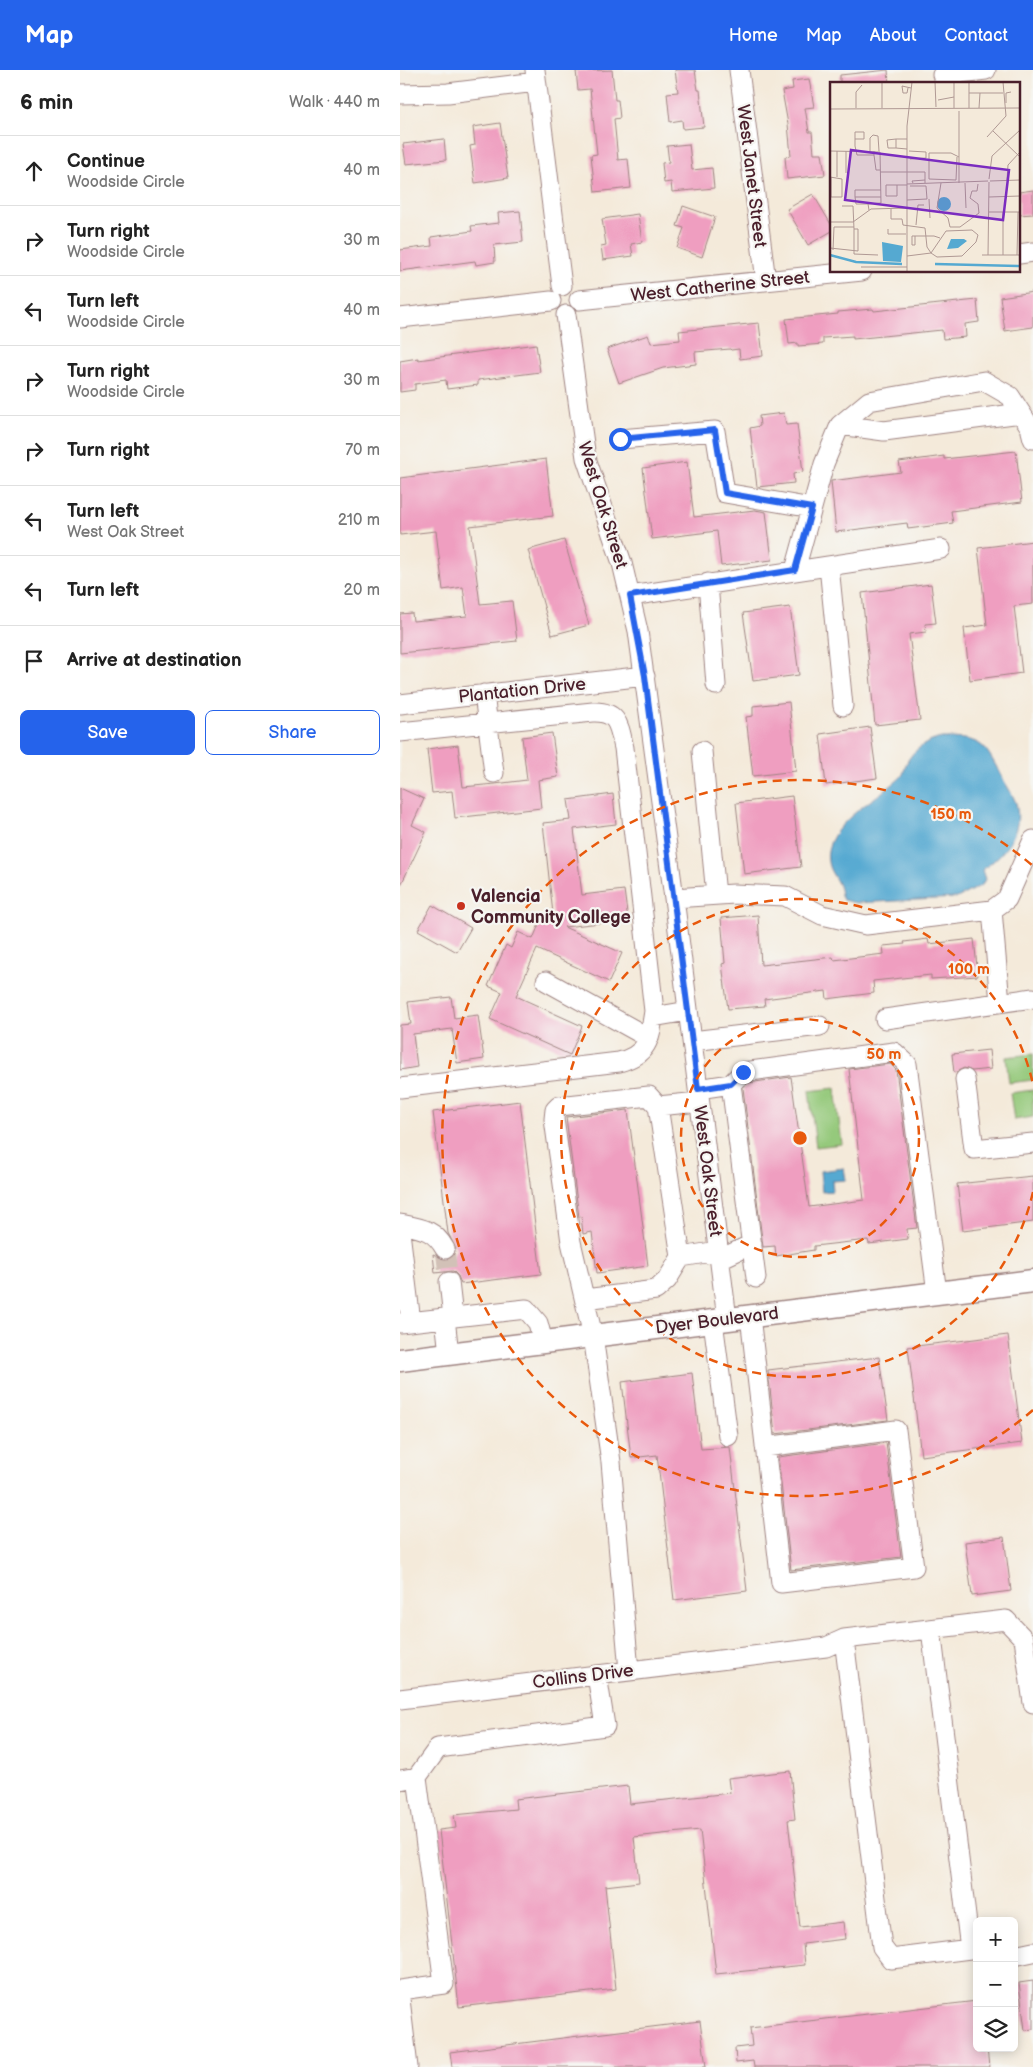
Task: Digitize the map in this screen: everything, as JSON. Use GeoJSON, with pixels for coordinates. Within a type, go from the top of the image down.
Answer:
{"type":"FeatureCollection","features":[{"type":"Feature","properties":{"kind":"main road","name":"Dyer Boulevard"},"geometry":{"type":"LineString","coordinates":[[400,1360],[937,1293],[1032,1285]]}},
{"type":"Feature","properties":{"kind":"street","name":"West Janet Street"},"geometry":{"type":"LineString","coordinates":[[739,70],[766,281]]}},
{"type":"Feature","properties":{"kind":"street"},"geometry":{"type":"LineString","coordinates":[[942,76],[986,70]]}},
{"type":"Feature","properties":{"kind":"street"},"geometry":{"type":"LineString","coordinates":[[400,94],[448,93],[535,76],[562,286]]}},
{"type":"Feature","properties":{"kind":"street"},"geometry":{"type":"LineString","coordinates":[[1020,254],[1033,252]]}},
{"type":"Feature","properties":{"kind":"street","name":"West Catherine Street"},"geometry":{"type":"LineString","coordinates":[[579,300],[852,272]]}},
{"type":"Feature","properties":{"kind":"street"},"geometry":{"type":"LineString","coordinates":[[562,286],[574,289],[579,300],[576,310],[566,315],[555,312],[551,301],[555,290],[562,286]]}},
{"type":"Feature","properties":{"kind":"street"},"geometry":{"type":"LineString","coordinates":[[400,318],[551,301]]}},
{"type":"Feature","properties":{"kind":"street","name":"West Oak Street"},"geometry":{"type":"LineString","coordinates":[[566,315],[586,458],[630,596],[645,676],[719,1255],[720,1320],[728,1436]]}},
{"type":"Feature","properties":{"kind":"street"},"geometry":{"type":"LineString","coordinates":[[795,570],[824,464],[840,425],[869,401],[984,382],[1010,396],[1030,427],[1033,439]]}},
{"type":"Feature","properties":{"kind":"street"},"geometry":{"type":"LineString","coordinates":[[840,425],[884,430],[1021,413]]}},
{"type":"Feature","properties":{"kind":"street"},"geometry":{"type":"LineString","coordinates":[[620,439],[715,430],[725,493],[812,508]]}},
{"type":"Feature","properties":{"kind":"street"},"geometry":{"type":"LineString","coordinates":[[630,596],[941,549]]}},
{"type":"Feature","properties":{"kind":"street"},"geometry":{"type":"LineString","coordinates":[[829,566],[843,706]]}},
{"type":"Feature","properties":{"kind":"street"},"geometry":{"type":"LineString","coordinates":[[708,583],[716,685]]}},
{"type":"Feature","properties":{"kind":"street","name":"Plantation Drive"},"geometry":{"type":"LineString","coordinates":[[400,704],[645,676]]}},
{"type":"Feature","properties":{"kind":"street"},"geometry":{"type":"LineString","coordinates":[[484,694],[494,773]]}},
{"type":"Feature","properties":{"kind":"street"},"geometry":{"type":"LineString","coordinates":[[400,732],[593,712],[605,712],[611,715],[618,724],[624,748],[654,997],[649,1038],[641,1052],[631,1059],[400,1088]]}},
{"type":"Feature","properties":{"kind":"street"},"geometry":{"type":"LineString","coordinates":[[702,752],[716,895]]}},
{"type":"Feature","properties":{"kind":"street"},"geometry":{"type":"LineString","coordinates":[[674,898],[716,895],[785,896],[822,916],[866,925],[992,910],[1007,899],[1033,840]]}},
{"type":"Feature","properties":{"kind":"street"},"geometry":{"type":"LineString","coordinates":[[637,854],[668,850]]}},
{"type":"Feature","properties":{"kind":"street"},"geometry":{"type":"LineString","coordinates":[[992,910],[1000,1003]]}},
{"type":"Feature","properties":{"kind":"street"},"geometry":{"type":"LineString","coordinates":[[546,981],[649,1038]]}},
{"type":"Feature","properties":{"kind":"street"},"geometry":{"type":"LineString","coordinates":[[885,1019],[1033,998]]}},
{"type":"Feature","properties":{"kind":"street"},"geometry":{"type":"LineString","coordinates":[[653,1017],[688,1011]]}},
{"type":"Feature","properties":{"kind":"street"},"geometry":{"type":"LineString","coordinates":[[692,1041],[820,1026]]}},
{"type":"Feature","properties":{"kind":"street"},"geometry":{"type":"LineString","coordinates":[[658,1106],[731,1084],[743,1072],[894,1052],[907,1064],[937,1293]]}},
{"type":"Feature","properties":{"kind":"street"},"geometry":{"type":"LineString","coordinates":[[965,1079],[974,1149],[1033,1143]]}},
{"type":"Feature","properties":{"kind":"street"},"geometry":{"type":"LineString","coordinates":[[731,1084],[756,1278]]}},
{"type":"Feature","properties":{"kind":"street"},"geometry":{"type":"LineString","coordinates":[[585,1299],[656,1290],[667,1280],[681,1257],[658,1106],[649,1096],[560,1106],[555,1110],[554,1119],[571,1242],[593,1336],[612,1471],[629,1671]]}},
{"type":"Feature","properties":{"kind":"street"},"geometry":{"type":"LineString","coordinates":[[400,1224],[423,1229],[438,1237],[445,1249]]}},
{"type":"Feature","properties":{"kind":"street"},"geometry":{"type":"LineString","coordinates":[[400,1232],[405,1323],[526,1310],[538,1323],[543,1342]]}},
{"type":"Feature","properties":{"kind":"street"},"geometry":{"type":"LineString","coordinates":[[681,1257],[719,1255],[752,1244]]}},
{"type":"Feature","properties":{"kind":"street"},"geometry":{"type":"LineString","coordinates":[[449,1282],[449,1354]]}},
{"type":"Feature","properties":{"kind":"street"},"geometry":{"type":"LineString","coordinates":[[750,1316],[765,1447],[781,1583],[914,1567],[896,1430],[765,1447]]}},
{"type":"Feature","properties":{"kind":"street","name":"Collins Drive"},"geometry":{"type":"LineString","coordinates":[[400,1699],[826,1647],[844,1639],[1006,1620],[1024,1639],[1033,1702]]}},
{"type":"Feature","properties":{"kind":"street"},"geometry":{"type":"LineString","coordinates":[[931,1629],[973,1944]]}},
{"type":"Feature","properties":{"kind":"street"},"geometry":{"type":"LineString","coordinates":[[844,1639],[882,1947],[891,1959],[973,1951]]}},
{"type":"Feature","properties":{"kind":"street"},"geometry":{"type":"LineString","coordinates":[[400,1990],[444,1984],[409,1778],[438,1748],[605,1726],[597,1675]]}},
{"type":"Feature","properties":{"kind":"street"},"geometry":{"type":"LineString","coordinates":[[1018,1955],[1033,1952]]}},
{"type":"Feature","properties":{"kind":"street"},"geometry":{"type":"LineString","coordinates":[[400,2000],[408,2067]]}},
{"type":"Feature","properties":{"kind":"green space"},"geometry":{"type":"Polygon","coordinates":[[[1033,1054],[1033,1080],[1009,1083],[1006,1057],[1033,1054]]]}},
{"type":"Feature","properties":{"kind":"green space"},"geometry":{"type":"Polygon","coordinates":[[[835,1088],[842,1144],[816,1147],[809,1091],[835,1088]]]}},
{"type":"Feature","properties":{"kind":"green space"},"geometry":{"type":"Polygon","coordinates":[[[1033,1090],[1033,1117],[1014,1120],[1010,1093],[1033,1090]]]}},
{"type":"Feature","properties":{"kind":"water"},"geometry":{"type":"Polygon","coordinates":[[[942,738],[967,739],[975,742],[982,745],[992,758],[1016,803],[1017,824],[1010,842],[982,870],[985,879],[982,885],[957,898],[856,903],[843,900],[828,862],[828,849],[834,836],[853,814],[900,778],[912,754],[931,741],[942,738]]]}},
{"type":"Feature","properties":{"kind":"water"},"geometry":{"type":"Polygon","coordinates":[[[844,1168],[846,1180],[832,1181],[833,1191],[822,1192],[820,1171],[844,1168]]]}},
{"type":"Feature","properties":{"kind":"building"},"geometry":{"type":"Polygon","coordinates":[[[612,70],[615,100],[618,100],[620,118],[614,119],[618,160],[628,159],[631,188],[595,192],[591,155],[597,154],[590,89],[578,90],[576,71],[612,70]]]}},
{"type":"Feature","properties":{"kind":"building"},"geometry":{"type":"Polygon","coordinates":[[[675,70],[695,70],[698,90],[700,90],[704,127],[683,129],[682,120],[670,122],[667,93],[678,92],[675,70]]]}},
{"type":"Feature","properties":{"kind":"building"},"geometry":{"type":"Polygon","coordinates":[[[888,70],[889,82],[840,82],[840,75],[888,70]]]}},
{"type":"Feature","properties":{"kind":"building"},"geometry":{"type":"Polygon","coordinates":[[[809,79],[814,107],[805,108],[809,132],[812,132],[814,153],[822,153],[825,175],[787,179],[785,157],[791,156],[782,91],[793,89],[792,81],[809,79]]]}},
{"type":"Feature","properties":{"kind":"building"},"geometry":{"type":"Polygon","coordinates":[[[500,123],[508,178],[475,183],[470,146],[475,145],[473,127],[500,123]]]}},
{"type":"Feature","properties":{"kind":"building"},"geometry":{"type":"Polygon","coordinates":[[[444,139],[446,160],[406,164],[403,144],[444,139]]]}},
{"type":"Feature","properties":{"kind":"building"},"geometry":{"type":"Polygon","coordinates":[[[689,144],[692,170],[712,168],[714,188],[672,192],[671,182],[664,183],[662,163],[669,162],[667,146],[689,144]]]}},
{"type":"Feature","properties":{"kind":"building"},"geometry":{"type":"Polygon","coordinates":[[[1033,190],[1033,214],[1020,215],[1020,192],[1033,190]]]}},
{"type":"Feature","properties":{"kind":"building"},"geometry":{"type":"Polygon","coordinates":[[[813,194],[830,223],[830,232],[808,245],[787,209],[813,194]]]}},
{"type":"Feature","properties":{"kind":"building"},"geometry":{"type":"Polygon","coordinates":[[[683,206],[715,217],[702,257],[677,248],[684,228],[677,226],[683,206]]]}},
{"type":"Feature","properties":{"kind":"building"},"geometry":{"type":"Polygon","coordinates":[[[520,211],[523,242],[494,245],[495,262],[476,265],[475,261],[400,271],[400,250],[432,246],[431,237],[472,231],[471,226],[499,223],[498,213],[520,211]]]}},
{"type":"Feature","properties":{"kind":"building"},"geometry":{"type":"Polygon","coordinates":[[[638,214],[642,242],[631,244],[633,256],[603,260],[601,246],[606,245],[602,219],[638,214]]]}},
{"type":"Feature","properties":{"kind":"building"},"geometry":{"type":"Polygon","coordinates":[[[1033,292],[1033,327],[1005,331],[1000,297],[1033,292]]]}},
{"type":"Feature","properties":{"kind":"building"},"geometry":{"type":"Polygon","coordinates":[[[977,300],[979,322],[965,324],[966,337],[943,339],[942,330],[853,339],[853,336],[823,338],[823,344],[798,346],[798,343],[789,344],[786,319],[838,314],[838,312],[873,309],[874,311],[977,300]]]}},
{"type":"Feature","properties":{"kind":"building"},"geometry":{"type":"Polygon","coordinates":[[[759,323],[763,356],[740,359],[739,349],[695,352],[696,364],[663,368],[619,383],[607,349],[648,335],[651,343],[680,340],[679,331],[759,323]]]}},
{"type":"Feature","properties":{"kind":"building"},"geometry":{"type":"Polygon","coordinates":[[[536,344],[540,372],[478,380],[478,385],[447,389],[446,380],[415,384],[415,390],[400,392],[400,361],[536,344]]]}},
{"type":"Feature","properties":{"kind":"building"},"geometry":{"type":"Polygon","coordinates":[[[784,413],[786,425],[797,424],[803,472],[793,474],[794,483],[757,487],[750,428],[760,426],[759,416],[784,413]]]}},
{"type":"Feature","properties":{"kind":"building"},"geometry":{"type":"Polygon","coordinates":[[[1016,451],[1022,502],[951,511],[953,523],[908,529],[907,523],[836,532],[831,481],[901,472],[899,462],[944,456],[944,459],[1016,451]]]}},
{"type":"Feature","properties":{"kind":"building"},"geometry":{"type":"Polygon","coordinates":[[[546,459],[553,516],[470,526],[480,604],[512,601],[517,641],[400,653],[400,614],[412,613],[413,621],[467,616],[463,587],[443,590],[436,531],[400,535],[400,478],[546,459]]]}},
{"type":"Feature","properties":{"kind":"building"},"geometry":{"type":"Polygon","coordinates":[[[687,462],[694,517],[755,510],[766,512],[772,560],[721,566],[717,531],[652,539],[643,468],[687,462]]]}},
{"type":"Feature","properties":{"kind":"building"},"geometry":{"type":"Polygon","coordinates":[[[564,540],[589,625],[552,635],[528,550],[564,540]]]}},
{"type":"Feature","properties":{"kind":"building"},"geometry":{"type":"Polygon","coordinates":[[[1033,541],[1033,604],[1014,606],[1022,673],[970,680],[964,628],[987,625],[978,548],[1033,541]]]}},
{"type":"Feature","properties":{"kind":"building"},"geometry":{"type":"Polygon","coordinates":[[[931,584],[936,623],[925,624],[926,632],[909,634],[920,720],[875,725],[862,593],[931,584]]]}},
{"type":"Feature","properties":{"kind":"building"},"geometry":{"type":"Polygon","coordinates":[[[790,607],[799,675],[753,681],[743,613],[790,607]]]}},
{"type":"Feature","properties":{"kind":"building"},"geometry":{"type":"Polygon","coordinates":[[[789,702],[796,771],[753,776],[746,717],[753,716],[753,706],[789,702]]]}},
{"type":"Feature","properties":{"kind":"building"},"geometry":{"type":"Polygon","coordinates":[[[870,727],[877,778],[826,785],[820,734],[870,727]]]}},
{"type":"Feature","properties":{"kind":"building"},"geometry":{"type":"Polygon","coordinates":[[[552,733],[558,777],[538,780],[541,808],[455,818],[452,791],[432,793],[427,749],[458,745],[463,787],[527,780],[522,737],[552,733]]]}},
{"type":"Feature","properties":{"kind":"building"},"geometry":{"type":"Polygon","coordinates":[[[400,788],[424,799],[412,825],[426,832],[400,887],[400,788]]]}},
{"type":"Feature","properties":{"kind":"building"},"geometry":{"type":"Polygon","coordinates":[[[613,794],[616,824],[574,829],[582,895],[624,890],[628,920],[564,927],[622,953],[609,982],[537,949],[516,996],[582,1026],[570,1055],[490,1019],[502,992],[488,986],[506,945],[511,948],[518,932],[533,939],[542,917],[554,923],[543,823],[571,820],[568,800],[613,794]]]}},
{"type":"Feature","properties":{"kind":"building"},"geometry":{"type":"Polygon","coordinates":[[[792,796],[801,867],[744,874],[736,803],[792,796]]]}},
{"type":"Feature","properties":{"kind":"building"},"geometry":{"type":"Polygon","coordinates":[[[432,905],[471,928],[457,952],[418,930],[432,905]]]}},
{"type":"Feature","properties":{"kind":"building"},"geometry":{"type":"Polygon","coordinates":[[[758,915],[761,965],[833,957],[834,960],[884,954],[883,946],[928,939],[929,944],[974,939],[978,976],[931,979],[931,975],[873,981],[874,993],[827,999],[826,991],[764,999],[765,1006],[728,1009],[722,964],[725,963],[721,918],[758,915]]]}},
{"type":"Feature","properties":{"kind":"building"},"geometry":{"type":"Polygon","coordinates":[[[451,997],[454,1018],[478,1015],[484,1059],[457,1063],[452,1029],[413,1034],[417,1067],[400,1070],[400,1025],[411,1024],[408,1002],[451,997]]]}},
{"type":"Feature","properties":{"kind":"building"},"geometry":{"type":"Polygon","coordinates":[[[989,1050],[991,1069],[972,1071],[964,1068],[954,1073],[952,1054],[989,1050]]]}},
{"type":"Feature","properties":{"kind":"building"},"geometry":{"type":"Polygon","coordinates":[[[890,1064],[896,1070],[917,1228],[907,1229],[908,1239],[869,1244],[868,1240],[814,1246],[814,1250],[776,1256],[775,1246],[763,1247],[743,1088],[748,1083],[791,1077],[809,1207],[864,1200],[849,1069],[890,1064]]]}},
{"type":"Feature","properties":{"kind":"building"},"geometry":{"type":"Polygon","coordinates":[[[520,1101],[541,1274],[461,1284],[458,1276],[453,1271],[435,1273],[433,1254],[446,1260],[451,1258],[456,1249],[448,1233],[433,1112],[520,1101]]]}},
{"type":"Feature","properties":{"kind":"building"},"geometry":{"type":"Polygon","coordinates":[[[628,1110],[648,1266],[597,1273],[592,1232],[583,1234],[581,1216],[579,1217],[566,1117],[628,1110]]]}},
{"type":"Feature","properties":{"kind":"building"},"geometry":{"type":"Polygon","coordinates":[[[1033,1176],[1033,1222],[963,1231],[957,1184],[1033,1176]]]}},
{"type":"Feature","properties":{"kind":"building"},"geometry":{"type":"Polygon","coordinates":[[[1008,1335],[1022,1443],[921,1456],[908,1347],[1008,1335]]]}},
{"type":"Feature","properties":{"kind":"building"},"geometry":{"type":"Polygon","coordinates":[[[879,1357],[888,1420],[775,1434],[768,1370],[879,1357]]]}},
{"type":"Feature","properties":{"kind":"building"},"geometry":{"type":"Polygon","coordinates":[[[692,1373],[701,1449],[730,1447],[747,1591],[674,1600],[657,1455],[631,1458],[622,1382],[692,1373]]]}},
{"type":"Feature","properties":{"kind":"building"},"geometry":{"type":"Polygon","coordinates":[[[886,1443],[901,1557],[791,1570],[778,1457],[886,1443]]]}},
{"type":"Feature","properties":{"kind":"building"},"geometry":{"type":"Polygon","coordinates":[[[1004,1537],[1011,1591],[972,1596],[965,1542],[1004,1537]]]}},
{"type":"Feature","properties":{"kind":"building"},"geometry":{"type":"Polygon","coordinates":[[[790,1771],[795,1819],[788,1820],[800,1927],[843,1922],[845,1939],[803,1944],[805,1965],[716,1974],[700,1830],[634,1837],[639,1882],[605,1886],[616,1989],[459,2007],[439,1830],[456,1828],[454,1815],[516,1809],[515,1799],[628,1786],[630,1804],[730,1793],[728,1778],[790,1771]]]}},
{"type":"Feature","properties":{"kind":"building"},"geometry":{"type":"Polygon","coordinates":[[[1033,1981],[1033,2029],[1025,2030],[1019,1983],[1033,1981]]]}},
{"type":"Feature","properties":{"kind":"building"},"geometry":{"type":"Polygon","coordinates":[[[973,2001],[973,2052],[987,2052],[989,2067],[754,2067],[753,2061],[736,2063],[735,2048],[752,2046],[750,2028],[973,2001]]]}},
{"type":"Feature","properties":{"kind":"building"},"geometry":{"type":"Polygon","coordinates":[[[700,2021],[706,2067],[452,2067],[450,2052],[700,2021]]]}},
{"type":"Feature","properties":{"kind":"tunnel"},"geometry":{"type":"LineString","coordinates":[[445,1249],[449,1282]]}},
{"type":"Feature","properties":{"kind":"place","name":"Valencia Community College"},"geometry":{"type":"Point","coordinates":[461,906]}},
{"type":"Feature","properties":{"kind":"route"},"geometry":{"type":"LineString","coordinates":[[620,439],[715,430],[725,493],[812,508],[795,570],[650,591],[630,596],[645,676],[698,1089],[731,1084],[743,1072]]}}]}
